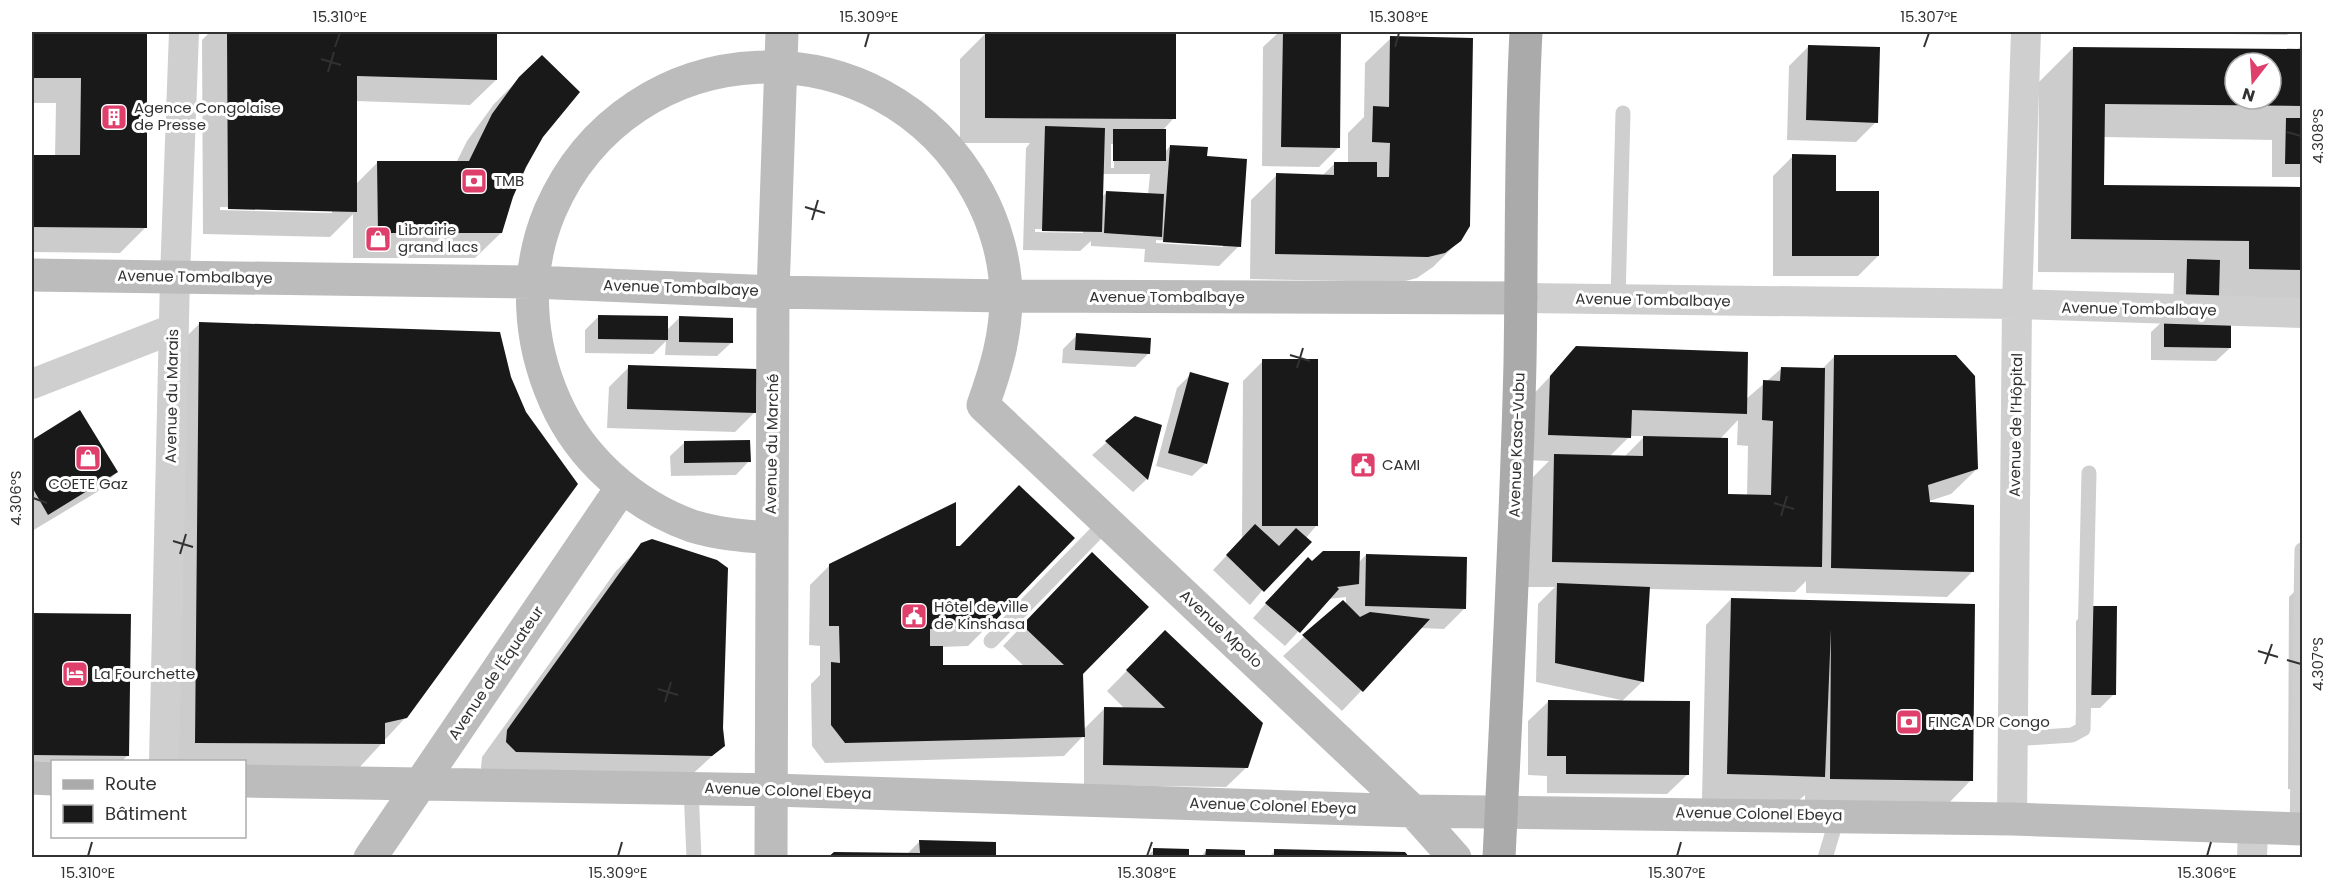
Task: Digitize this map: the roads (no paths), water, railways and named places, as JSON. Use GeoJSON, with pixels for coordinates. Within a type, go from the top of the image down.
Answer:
{"type":"FeatureCollection","features":[{"type":"Feature","properties":{"kind":"main road","name":"Avenue Kasa-Vubu"},"geometry":{"type":"LineString","coordinates":[[1499,858],[1516,510],[1521,298],[1521,133],[1526,32]]}},
{"type":"Feature","properties":{"kind":"street","name":"Avenue du Marais"},"geometry":{"type":"LineString","coordinates":[[164,760],[174,277],[184,32]]}},
{"type":"Feature","properties":{"kind":"street","name":"Avenue du Marché"},"geometry":{"type":"LineString","coordinates":[[771,858],[774,790],[771,538],[773,292],[782,32]]}},
{"type":"Feature","properties":{"kind":"street","name":"Avenue de l’Hôpital"},"geometry":{"type":"LineString","coordinates":[[2012,819],[2017,304],[2026,32]]}},
{"type":"Feature","properties":{"kind":"street"},"geometry":{"type":"LineString","coordinates":[[771,538],[731,535],[692,526],[656,509],[622,487],[589,455],[562,417],[543,374],[532,329],[532,282],[542,232],[562,183],[593,142],[632,107],[678,83],[728,69],[780,66],[824,72],[866,86],[905,108],[939,137],[967,172],[988,210],[1001,252],[1006,296]]}},
{"type":"Feature","properties":{"kind":"street","name":"Avenue Tombalbaye"},"geometry":{"type":"LineString","coordinates":[[32,275],[532,282],[773,292],[1006,296],[1521,298],[2017,304],[2302,313]]}},
{"type":"Feature","properties":{"kind":"street","name":"Avenue Mpolo"},"geometry":{"type":"LineString","coordinates":[[1006,296],[1002,352],[983,405],[1413,811],[1455,858]]}},
{"type":"Feature","properties":{"kind":"street"},"geometry":{"type":"LineString","coordinates":[[32,384],[173,328]]}},
{"type":"Feature","properties":{"kind":"street","name":"Avenue de l'Équateur"},"geometry":{"type":"LineString","coordinates":[[370,858],[622,487]]}},
{"type":"Feature","properties":{"kind":"street"},"geometry":{"type":"LineString","coordinates":[[32,778],[51,778]]}},
{"type":"Feature","properties":{"kind":"street","name":"Avenue Colonel Ebeya"},"geometry":{"type":"LineString","coordinates":[[246,781],[774,790],[1413,811],[2012,819],[2253,843],[2300,828]]}},
{"type":"Feature","properties":{"kind":"lane"},"geometry":{"type":"LineString","coordinates":[[1618,299],[1623,113]]}},
{"type":"Feature","properties":{"kind":"lane"},"geometry":{"type":"LineString","coordinates":[[2013,739],[2072,735],[2083,729],[2089,473]]}},
{"type":"Feature","properties":{"kind":"lane"},"geometry":{"type":"LineString","coordinates":[[991,641],[1107,522]]}},
{"type":"Feature","properties":{"kind":"lane"},"geometry":{"type":"LineString","coordinates":[[2300,828],[2302,550]]}},
{"type":"Feature","properties":{"kind":"lane"},"geometry":{"type":"LineString","coordinates":[[691,788],[694,858]]}},
{"type":"Feature","properties":{"kind":"lane"},"geometry":{"type":"LineString","coordinates":[[1825,858],[1838,815]]}},
{"type":"Feature","properties":{"kind":"place","name":"Agence Congolaise de Presse"},"geometry":{"type":"Point","coordinates":[114,117]}},
{"type":"Feature","properties":{"kind":"place","name":"TMB"},"geometry":{"type":"Point","coordinates":[474,181]}},
{"type":"Feature","properties":{"kind":"place","name":"Librairie grand lacs"},"geometry":{"type":"Point","coordinates":[378,239]}},
{"type":"Feature","properties":{"kind":"place","name":"COETE Gaz"},"geometry":{"type":"Point","coordinates":[88,458]}},
{"type":"Feature","properties":{"kind":"place","name":"CAMI"},"geometry":{"type":"Point","coordinates":[1363,465]}},
{"type":"Feature","properties":{"kind":"place","name":"Hôtel de ville de Kinshasa"},"geometry":{"type":"Point","coordinates":[914,616]}},
{"type":"Feature","properties":{"kind":"place","name":"La Fourchette"},"geometry":{"type":"Point","coordinates":[75,674]}},
{"type":"Feature","properties":{"kind":"place","name":"FINCA DR Congo"},"geometry":{"type":"Point","coordinates":[1909,722]}}]}
